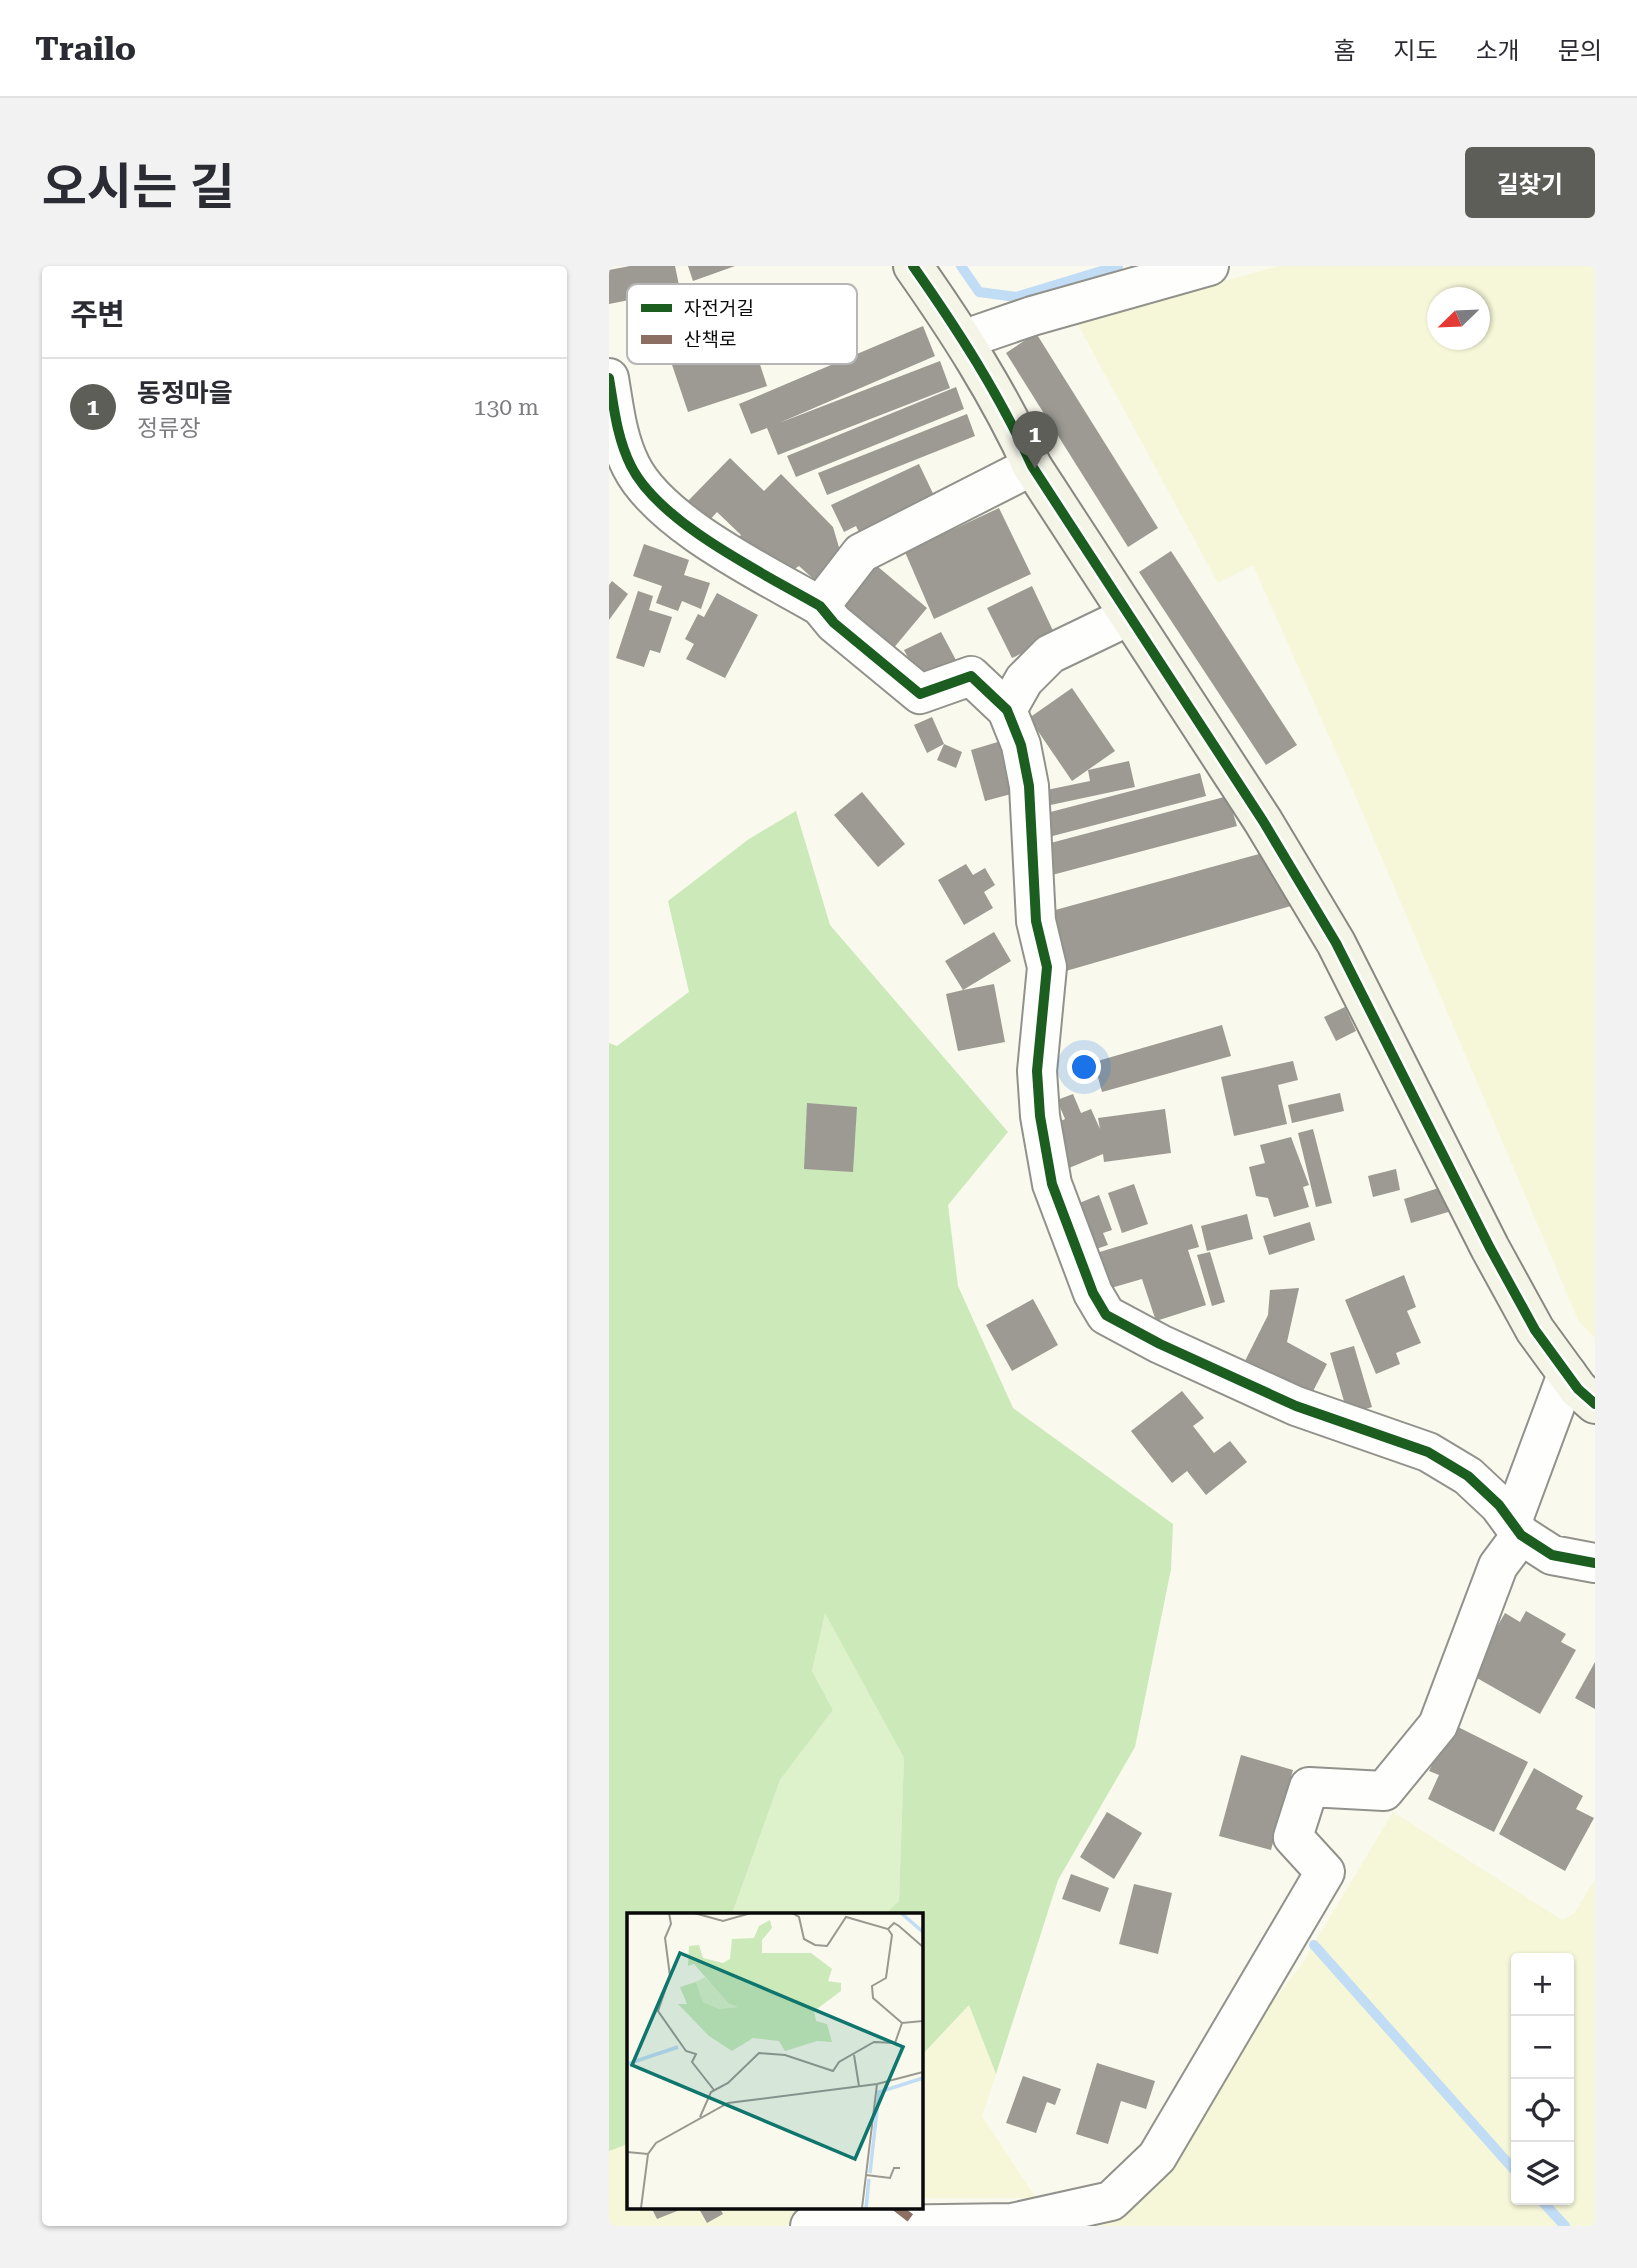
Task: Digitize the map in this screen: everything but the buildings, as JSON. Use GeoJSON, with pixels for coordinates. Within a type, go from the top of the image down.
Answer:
{"type":"FeatureCollection","features":[{"type":"Feature","properties":{"kind":"street"},"geometry":{"type":"LineString","coordinates":[[913,266],[965,339],[1010,417],[1033,466],[1263,821],[1336,943],[1490,1248],[1535,1330],[1567,1374],[1595,1404]]}},
{"type":"Feature","properties":{"kind":"street"},"geometry":{"type":"LineString","coordinates":[[965,339],[1032,316],[1209,266]]}},
{"type":"Feature","properties":{"kind":"street"},"geometry":{"type":"LineString","coordinates":[[609,378],[618,434],[632,468],[657,499],[694,531],[820,606],[834,622],[920,694],[971,676],[1007,710],[1021,745],[1029,786],[1035,921],[1047,967],[1037,1071],[1040,1116],[1052,1184],[1093,1293],[1107,1315],[1160,1344],[1296,1406],[1428,1452],[1468,1476],[1499,1505],[1517,1528],[1552,1555],[1595,1563]]}},
{"type":"Feature","properties":{"kind":"street"},"geometry":{"type":"LineString","coordinates":[[820,606],[861,554],[1033,466]]}},
{"type":"Feature","properties":{"kind":"street"},"geometry":{"type":"LineString","coordinates":[[1007,710],[1024,680],[1050,654],[1129,616]]}},
{"type":"Feature","properties":{"kind":"street"},"geometry":{"type":"LineString","coordinates":[[810,2226],[1012,2223],[1111,2201],[1157,2157],[1325,1872],[1293,1837],[1309,1787],[1384,1791],[1438,1725],[1498,1566],[1517,1528],[1567,1374]]}},
{"type":"Feature","properties":{"kind":"green space"},"geometry":{"type":"Polygon","coordinates":[[[1279,266],[1595,266],[1595,1338],[1579,1322],[1355,795],[1253,565],[1218,583],[1076,321],[1279,266]]]}},
{"type":"Feature","properties":{"kind":"green space"},"geometry":{"type":"Polygon","coordinates":[[[796,811],[830,925],[1008,1132],[948,1205],[958,1286],[1013,1408],[1173,1524],[1171,1569],[1135,1747],[1058,1880],[996,2074],[969,2005],[922,2055],[922,1913],[886,1913],[899,1901],[904,1758],[825,1613],[812,1671],[833,1710],[780,1780],[732,1913],[627,1913],[627,2144],[609,2151],[609,1043],[617,1046],[689,992],[668,901],[749,839],[796,811]]]}},
{"type":"Feature","properties":{"kind":"green space"},"geometry":{"type":"Polygon","coordinates":[[[825,1612],[904,1758],[899,1901],[886,1913],[732,1913],[780,1780],[833,1710],[812,1671],[825,1612]]]}},
{"type":"Feature","properties":{"kind":"green space"},"geometry":{"type":"Polygon","coordinates":[[[1393,1812],[1562,1920],[1574,1914],[1595,1879],[1595,2226],[1036,2226],[1106,2218],[1302,1964],[1393,1812]]]}},
{"type":"Feature","properties":{"kind":"green space"},"geometry":{"type":"Polygon","coordinates":[[[969,2005],[996,2074],[982,2116],[1036,2198],[922,2198],[922,2055],[969,2005]]]}},
{"type":"Feature","properties":{"kind":"green space"},"geometry":{"type":"Polygon","coordinates":[[[627,2144],[627,2208],[827,2208],[785,2226],[609,2226],[609,2151],[627,2144]]]}},
{"type":"Feature","properties":{"kind":"waterway"},"geometry":{"type":"LineString","coordinates":[[961,266],[979,292],[1016,297],[1118,266]]}},
{"type":"Feature","properties":{"kind":"waterway"},"geometry":{"type":"LineString","coordinates":[[1314,1945],[1511,2166]]}},
{"type":"Feature","properties":{"kind":"waterway"},"geometry":{"type":"LineString","coordinates":[[1546,2205],[1565,2226]]}},
{"type":"Feature","properties":{"kind":"marked path"},"geometry":{"type":"LineString","coordinates":[[897,2208],[917,2223]]}},
{"type":"Feature","properties":{"kind":"cycle path"},"geometry":{"type":"LineString","coordinates":[[913,266],[977,363],[1032,466],[1263,821],[1336,943],[1490,1248],[1535,1330],[1578,1389],[1595,1404]]}},
{"type":"Feature","properties":{"kind":"cycle path"},"geometry":{"type":"LineString","coordinates":[[609,378],[626,455],[645,487],[665,508],[716,546],[820,606],[834,623],[920,694],[971,676],[1007,710],[1021,745],[1029,786],[1036,921],[1047,967],[1037,1071],[1040,1116],[1052,1184],[1093,1293],[1106,1315],[1160,1344],[1296,1406],[1428,1452],[1468,1476],[1499,1505],[1521,1535],[1552,1555],[1595,1563]]}},
{"type":"Feature","properties":{"kind":"place","name":"동정마을"},"geometry":{"type":"Point","coordinates":[1035,469]}}]}
